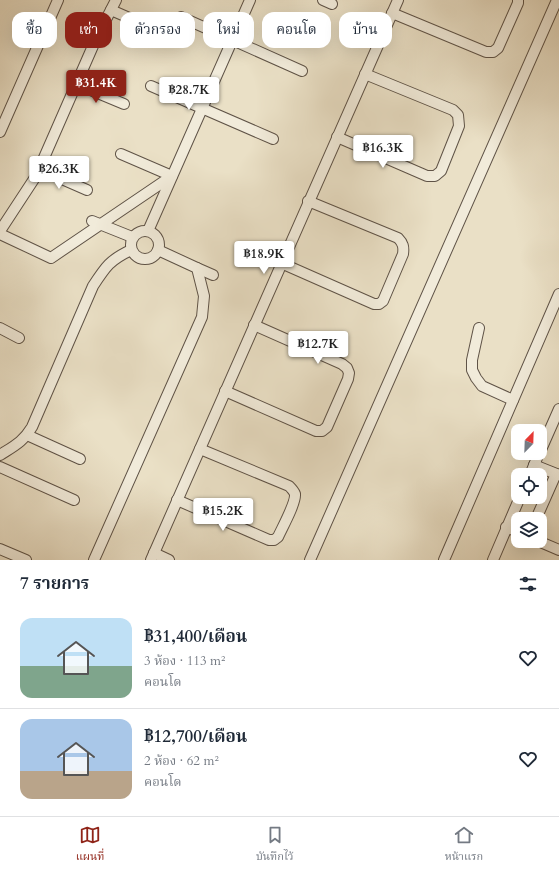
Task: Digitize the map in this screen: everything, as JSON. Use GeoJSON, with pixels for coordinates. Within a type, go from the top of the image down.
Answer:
{"type":"FeatureCollection","features":[{"type":"Feature","properties":{"kind":"street"},"geometry":{"type":"LineString","coordinates":[[0,132],[58,0]]}},
{"type":"Feature","properties":{"kind":"street"},"geometry":{"type":"LineString","coordinates":[[0,231],[36,176],[96,39],[116,0]]}},
{"type":"Feature","properties":{"kind":"street"},"geometry":{"type":"LineString","coordinates":[[245,12],[250,0]]}},
{"type":"Feature","properties":{"kind":"street"},"geometry":{"type":"LineString","coordinates":[[398,0],[392,13],[486,52],[493,52],[498,48],[518,0]]}},
{"type":"Feature","properties":{"kind":"street"},"geometry":{"type":"LineString","coordinates":[[310,560],[557,0]]}},
{"type":"Feature","properties":{"kind":"street"},"geometry":{"type":"LineString","coordinates":[[111,10],[120,14]]}},
{"type":"Feature","properties":{"kind":"street"},"geometry":{"type":"LineString","coordinates":[[148,231],[228,48]]}},
{"type":"Feature","properties":{"kind":"street"},"geometry":{"type":"LineString","coordinates":[[250,48],[302,71]]}},
{"type":"Feature","properties":{"kind":"street"},"geometry":{"type":"LineString","coordinates":[[169,560],[152,557],[377,48]]}},
{"type":"Feature","properties":{"kind":"street"},"geometry":{"type":"LineString","coordinates":[[337,137],[427,176],[435,176],[441,170],[459,126],[458,115],[452,110],[365,74]]}},
{"type":"Feature","properties":{"kind":"street"},"geometry":{"type":"LineString","coordinates":[[76,84],[124,104]]}},
{"type":"Feature","properties":{"kind":"street"},"geometry":{"type":"LineString","coordinates":[[151,86],[273,139]]}},
{"type":"Feature","properties":{"kind":"street"},"geometry":{"type":"LineString","coordinates":[[121,154],[172,176]]}},
{"type":"Feature","properties":{"kind":"street"},"geometry":{"type":"LineString","coordinates":[[39,169],[87,190]]}},
{"type":"Feature","properties":{"kind":"street"},"geometry":{"type":"LineString","coordinates":[[0,234],[51,258],[172,176]]}},
{"type":"Feature","properties":{"kind":"street"},"geometry":{"type":"LineString","coordinates":[[281,263],[374,304],[379,304],[383,301],[403,254],[404,248],[402,242],[398,238],[308,201]]}},
{"type":"Feature","properties":{"kind":"street"},"geometry":{"type":"LineString","coordinates":[[92,221],[132,237]]}},
{"type":"Feature","properties":{"kind":"street"},"geometry":{"type":"LineString","coordinates":[[144,230],[148,231],[156,236],[159,245],[158,250],[152,257],[142,259],[131,250],[130,244],[132,237],[144,230]]}},
{"type":"Feature","properties":{"kind":"street"},"geometry":{"type":"LineString","coordinates":[[0,455],[22,441],[32,427],[93,286],[110,262],[131,250]]}},
{"type":"Feature","properties":{"kind":"street"},"geometry":{"type":"LineString","coordinates":[[158,250],[213,275]]}},
{"type":"Feature","properties":{"kind":"street"},"geometry":{"type":"LineString","coordinates":[[94,560],[202,317],[204,296],[197,268]]}},
{"type":"Feature","properties":{"kind":"street"},"geometry":{"type":"LineString","coordinates":[[444,560],[559,294]]}},
{"type":"Feature","properties":{"kind":"street"},"geometry":{"type":"LineString","coordinates":[[225,391],[316,431],[322,431],[327,427],[350,372],[342,364],[254,325]]}},
{"type":"Feature","properties":{"kind":"street"},"geometry":{"type":"LineString","coordinates":[[0,328],[19,338]]}},
{"type":"Feature","properties":{"kind":"street"},"geometry":{"type":"LineString","coordinates":[[479,328],[472,360],[472,370],[482,386],[512,400]]}},
{"type":"Feature","properties":{"kind":"street"},"geometry":{"type":"LineString","coordinates":[[547,436],[559,409]]}},
{"type":"Feature","properties":{"kind":"street"},"geometry":{"type":"LineString","coordinates":[[27,435],[80,459]]}},
{"type":"Feature","properties":{"kind":"street"},"geometry":{"type":"LineString","coordinates":[[177,500],[270,540],[274,540],[278,537],[294,502],[295,495],[289,486],[200,449]]}},
{"type":"Feature","properties":{"kind":"street"},"geometry":{"type":"LineString","coordinates":[[533,468],[536,460]]}},
{"type":"Feature","properties":{"kind":"street"},"geometry":{"type":"LineString","coordinates":[[534,465],[558,475],[540,512]]}},
{"type":"Feature","properties":{"kind":"street"},"geometry":{"type":"LineString","coordinates":[[0,468],[74,500]]}},
{"type":"Feature","properties":{"kind":"street"},"geometry":{"type":"LineString","coordinates":[[493,560],[517,504]]}},
{"type":"Feature","properties":{"kind":"street"},"geometry":{"type":"LineString","coordinates":[[506,527],[511,529]]}},
{"type":"Feature","properties":{"kind":"street"},"geometry":{"type":"LineString","coordinates":[[547,545],[559,550]]}},
{"type":"Feature","properties":{"kind":"street"},"geometry":{"type":"LineString","coordinates":[[0,549],[26,560]]}}]}
